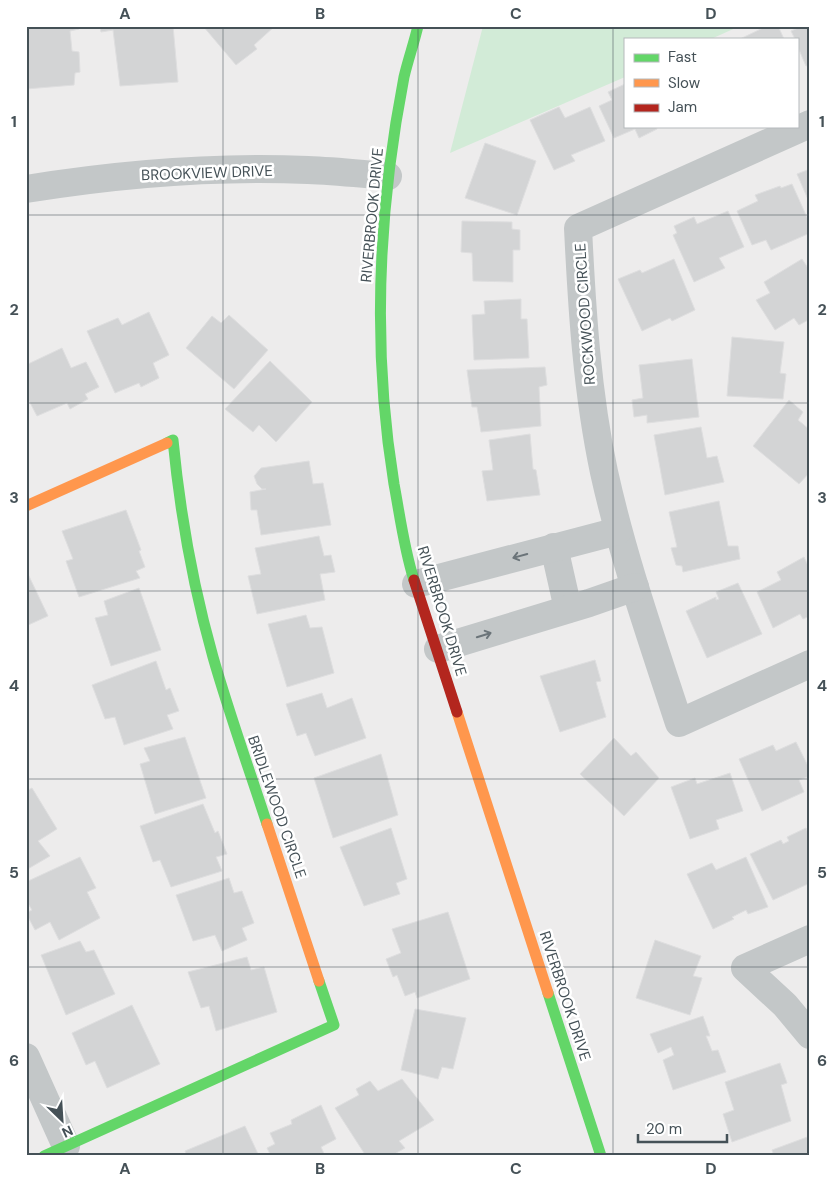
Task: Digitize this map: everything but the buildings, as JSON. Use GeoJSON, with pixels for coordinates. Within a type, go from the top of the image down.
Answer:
{"type":"FeatureCollection","features":[{"type":"Feature","properties":{"kind":"street","name":"RIVERBROOK DRIVE"},"geometry":{"type":"LineString","coordinates":[[418,26],[403,84],[388,176],[381,268],[381,344],[385,415],[394,482],[410,568],[438,649],[505,864],[601,1156]]}},
{"type":"Feature","properties":{"kind":"street","name":"ROCKWOOD CIRCLE"},"geometry":{"type":"LineString","coordinates":[[810,124],[578,228],[589,380],[604,471],[618,531],[679,723],[810,664]]}},
{"type":"Feature","properties":{"kind":"street","name":"BROOKVIEW DRIVE"},"geometry":{"type":"LineString","coordinates":[[26,189],[122,176],[212,170],[307,170],[388,176]]}},
{"type":"Feature","properties":{"kind":"street","name":"BRIDLEWOOD CIRCLE"},"geometry":{"type":"LineString","coordinates":[[26,506],[173,440],[178,489],[193,574],[213,657],[334,1025],[55,1151]]}},
{"type":"Feature","properties":{"kind":"street"},"geometry":{"type":"LineString","coordinates":[[416,584],[618,531]]}},
{"type":"Feature","properties":{"kind":"street"},"geometry":{"type":"LineString","coordinates":[[554,547],[568,610]]}},
{"type":"Feature","properties":{"kind":"street"},"geometry":{"type":"LineString","coordinates":[[438,649],[568,610],[635,587]]}},
{"type":"Feature","properties":{"kind":"street"},"geometry":{"type":"LineString","coordinates":[[810,939],[745,968],[785,1005],[810,1035]]}},
{"type":"Feature","properties":{"kind":"street"},"geometry":{"type":"LineString","coordinates":[[26,1057],[55,1151]]}},
{"type":"Feature","properties":{"kind":"green space"},"geometry":{"type":"Polygon","coordinates":[[[483,26],[740,26],[713,38],[624,38],[624,77],[450,153],[483,26]]]}},
{"type":"Feature","properties":{"kind":"traffic: fast"},"geometry":{"type":"LineString","coordinates":[[414,580],[402,532],[387,433],[383,382],[381,280],[388,178],[395,127],[404,77],[418,26]]}},
{"type":"Feature","properties":{"kind":"traffic: fast"},"geometry":{"type":"LineString","coordinates":[[167,443],[173,440],[179,495],[188,549],[213,657],[267,824]]}},
{"type":"Feature","properties":{"kind":"traffic: fast"},"geometry":{"type":"LineString","coordinates":[[44,1156],[334,1025],[319,981]]}},
{"type":"Feature","properties":{"kind":"traffic: fast"},"geometry":{"type":"LineString","coordinates":[[548,993],[601,1156]]}},
{"type":"Feature","properties":{"kind":"traffic: slow"},"geometry":{"type":"LineString","coordinates":[[26,506],[167,443]]}},
{"type":"Feature","properties":{"kind":"traffic: slow"},"geometry":{"type":"LineString","coordinates":[[457,712],[548,993]]}},
{"type":"Feature","properties":{"kind":"traffic: slow"},"geometry":{"type":"LineString","coordinates":[[267,824],[319,981]]}},
{"type":"Feature","properties":{"kind":"traffic: jam"},"geometry":{"type":"LineString","coordinates":[[414,580],[457,712]]}}]}
